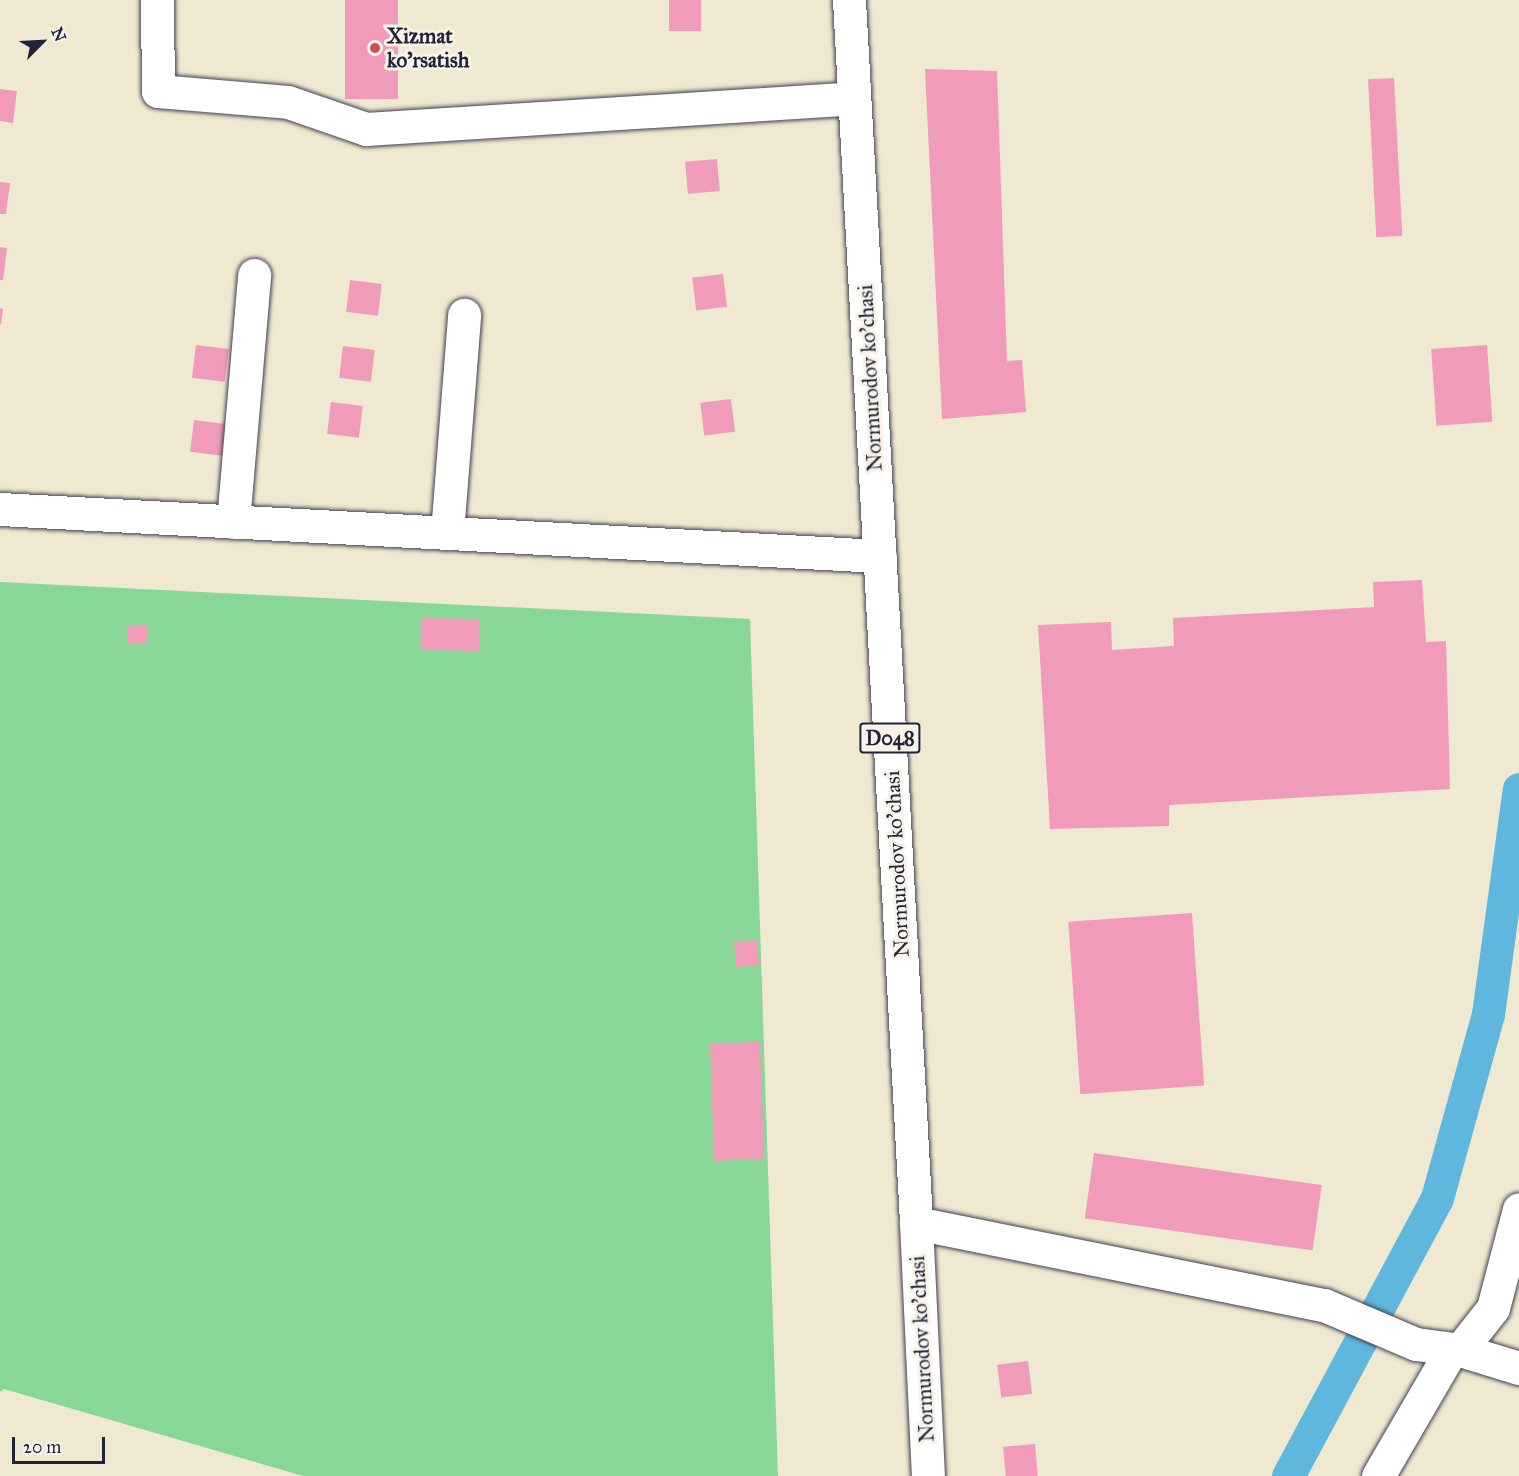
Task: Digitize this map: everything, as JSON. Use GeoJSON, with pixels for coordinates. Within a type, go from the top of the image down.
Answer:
{"type":"FeatureCollection","features":[{"type":"Feature","properties":{"kind":"street"},"geometry":{"type":"LineString","coordinates":[[157,0],[158,91],[288,102],[366,129],[854,98]]}},
{"type":"Feature","properties":{"kind":"street","name":"Normurodov ko'chasi"},"geometry":{"type":"LineString","coordinates":[[849,0],[928,1476]]}},
{"type":"Feature","properties":{"kind":"street"},"geometry":{"type":"LineString","coordinates":[[233,522],[254,274]]}},
{"type":"Feature","properties":{"kind":"street"},"geometry":{"type":"LineString","coordinates":[[447,533],[464,315]]}},
{"type":"Feature","properties":{"kind":"street"},"geometry":{"type":"LineString","coordinates":[[0,510],[880,556]]}},
{"type":"Feature","properties":{"kind":"street"},"geometry":{"type":"LineString","coordinates":[[1378,1476],[1456,1350],[1493,1308],[1519,1209]]}},
{"type":"Feature","properties":{"kind":"street"},"geometry":{"type":"LineString","coordinates":[[916,1223],[1324,1305],[1416,1344],[1456,1350],[1519,1368]]}},
{"type":"Feature","properties":{"kind":"green space"},"geometry":{"type":"Polygon","coordinates":[[[0,582],[750,619],[778,1476],[303,1476],[4,1389],[0,1392],[0,582]]]}},
{"type":"Feature","properties":{"kind":"building","name":"Xizmat ko'rsatish"},"geometry":{"type":"Polygon","coordinates":[[[345,0],[398,0],[398,99],[345,99],[345,0]]]}},
{"type":"Feature","properties":{"kind":"building"},"geometry":{"type":"Polygon","coordinates":[[[669,0],[701,0],[701,31],[669,31],[669,0]]]}},
{"type":"Feature","properties":{"kind":"building"},"geometry":{"type":"Polygon","coordinates":[[[925,69],[997,71],[1007,361],[1022,360],[1026,412],[942,419],[925,69]]]}},
{"type":"Feature","properties":{"kind":"building"},"geometry":{"type":"Polygon","coordinates":[[[1394,78],[1402,236],[1376,237],[1368,79],[1394,78]]]}},
{"type":"Feature","properties":{"kind":"building"},"geometry":{"type":"Polygon","coordinates":[[[0,89],[17,91],[13,123],[0,121],[0,89]]]}},
{"type":"Feature","properties":{"kind":"building"},"geometry":{"type":"Polygon","coordinates":[[[717,159],[720,191],[688,194],[685,162],[717,159]]]}},
{"type":"Feature","properties":{"kind":"building"},"geometry":{"type":"Polygon","coordinates":[[[0,182],[10,183],[6,214],[0,214],[0,182]]]}},
{"type":"Feature","properties":{"kind":"building"},"geometry":{"type":"Polygon","coordinates":[[[0,247],[7,248],[3,280],[0,280],[0,247]]]}},
{"type":"Feature","properties":{"kind":"building"},"geometry":{"type":"Polygon","coordinates":[[[723,274],[727,307],[696,311],[692,278],[723,274]]]}},
{"type":"Feature","properties":{"kind":"building"},"geometry":{"type":"Polygon","coordinates":[[[350,280],[382,284],[378,316],[346,312],[350,280]]]}},
{"type":"Feature","properties":{"kind":"building"},"geometry":{"type":"Polygon","coordinates":[[[0,308],[3,309],[1,324],[0,324],[0,308]]]}},
{"type":"Feature","properties":{"kind":"building"},"geometry":{"type":"Polygon","coordinates":[[[196,345],[229,349],[225,382],[192,378],[196,345]]]}},
{"type":"Feature","properties":{"kind":"building"},"geometry":{"type":"Polygon","coordinates":[[[1487,345],[1492,422],[1437,426],[1431,349],[1487,345]]]}},
{"type":"Feature","properties":{"kind":"building"},"geometry":{"type":"Polygon","coordinates":[[[343,346],[375,350],[371,382],[339,378],[343,346]]]}},
{"type":"Feature","properties":{"kind":"building"},"geometry":{"type":"Polygon","coordinates":[[[731,399],[735,432],[704,436],[700,403],[731,399]]]}},
{"type":"Feature","properties":{"kind":"building"},"geometry":{"type":"Polygon","coordinates":[[[331,402],[363,406],[359,438],[327,434],[331,402]]]}},
{"type":"Feature","properties":{"kind":"building"},"geometry":{"type":"Polygon","coordinates":[[[194,420],[226,424],[222,456],[190,452],[194,420]]]}},
{"type":"Feature","properties":{"kind":"building"},"geometry":{"type":"Polygon","coordinates":[[[1422,580],[1426,642],[1446,641],[1450,789],[1169,805],[1169,826],[1050,829],[1038,625],[1111,622],[1112,650],[1174,646],[1173,618],[1374,607],[1373,582],[1422,580]]]}},
{"type":"Feature","properties":{"kind":"building"},"geometry":{"type":"Polygon","coordinates":[[[421,618],[480,619],[479,651],[420,650],[421,618]]]}},
{"type":"Feature","properties":{"kind":"building"},"geometry":{"type":"Polygon","coordinates":[[[127,626],[147,626],[147,644],[127,644],[127,626]]]}},
{"type":"Feature","properties":{"kind":"building"},"geometry":{"type":"Polygon","coordinates":[[[1192,913],[1204,1086],[1080,1094],[1068,922],[1192,913]]]}},
{"type":"Feature","properties":{"kind":"building"},"geometry":{"type":"Polygon","coordinates":[[[757,940],[759,965],[736,967],[734,942],[757,940]]]}},
{"type":"Feature","properties":{"kind":"building"},"geometry":{"type":"Polygon","coordinates":[[[760,1042],[764,1159],[714,1161],[710,1044],[760,1042]]]}},
{"type":"Feature","properties":{"kind":"building"},"geometry":{"type":"Polygon","coordinates":[[[1094,1153],[1322,1185],[1313,1250],[1085,1218],[1094,1153]]]}},
{"type":"Feature","properties":{"kind":"building"},"geometry":{"type":"Polygon","coordinates":[[[1028,1361],[1032,1394],[1001,1398],[997,1365],[1028,1361]]]}},
{"type":"Feature","properties":{"kind":"building"},"geometry":{"type":"Polygon","coordinates":[[[1035,1444],[1038,1476],[1006,1476],[1003,1447],[1035,1444]]]}},
{"type":"Feature","properties":{"kind":"waterway"},"geometry":{"type":"LineString","coordinates":[[1288,1476],[1437,1198],[1488,1014],[1519,789]]}},
{"type":"Feature","properties":{"kind":"place","name":"Xizmat ko'rsatish"},"geometry":{"type":"Point","coordinates":[375,48]}}]}
